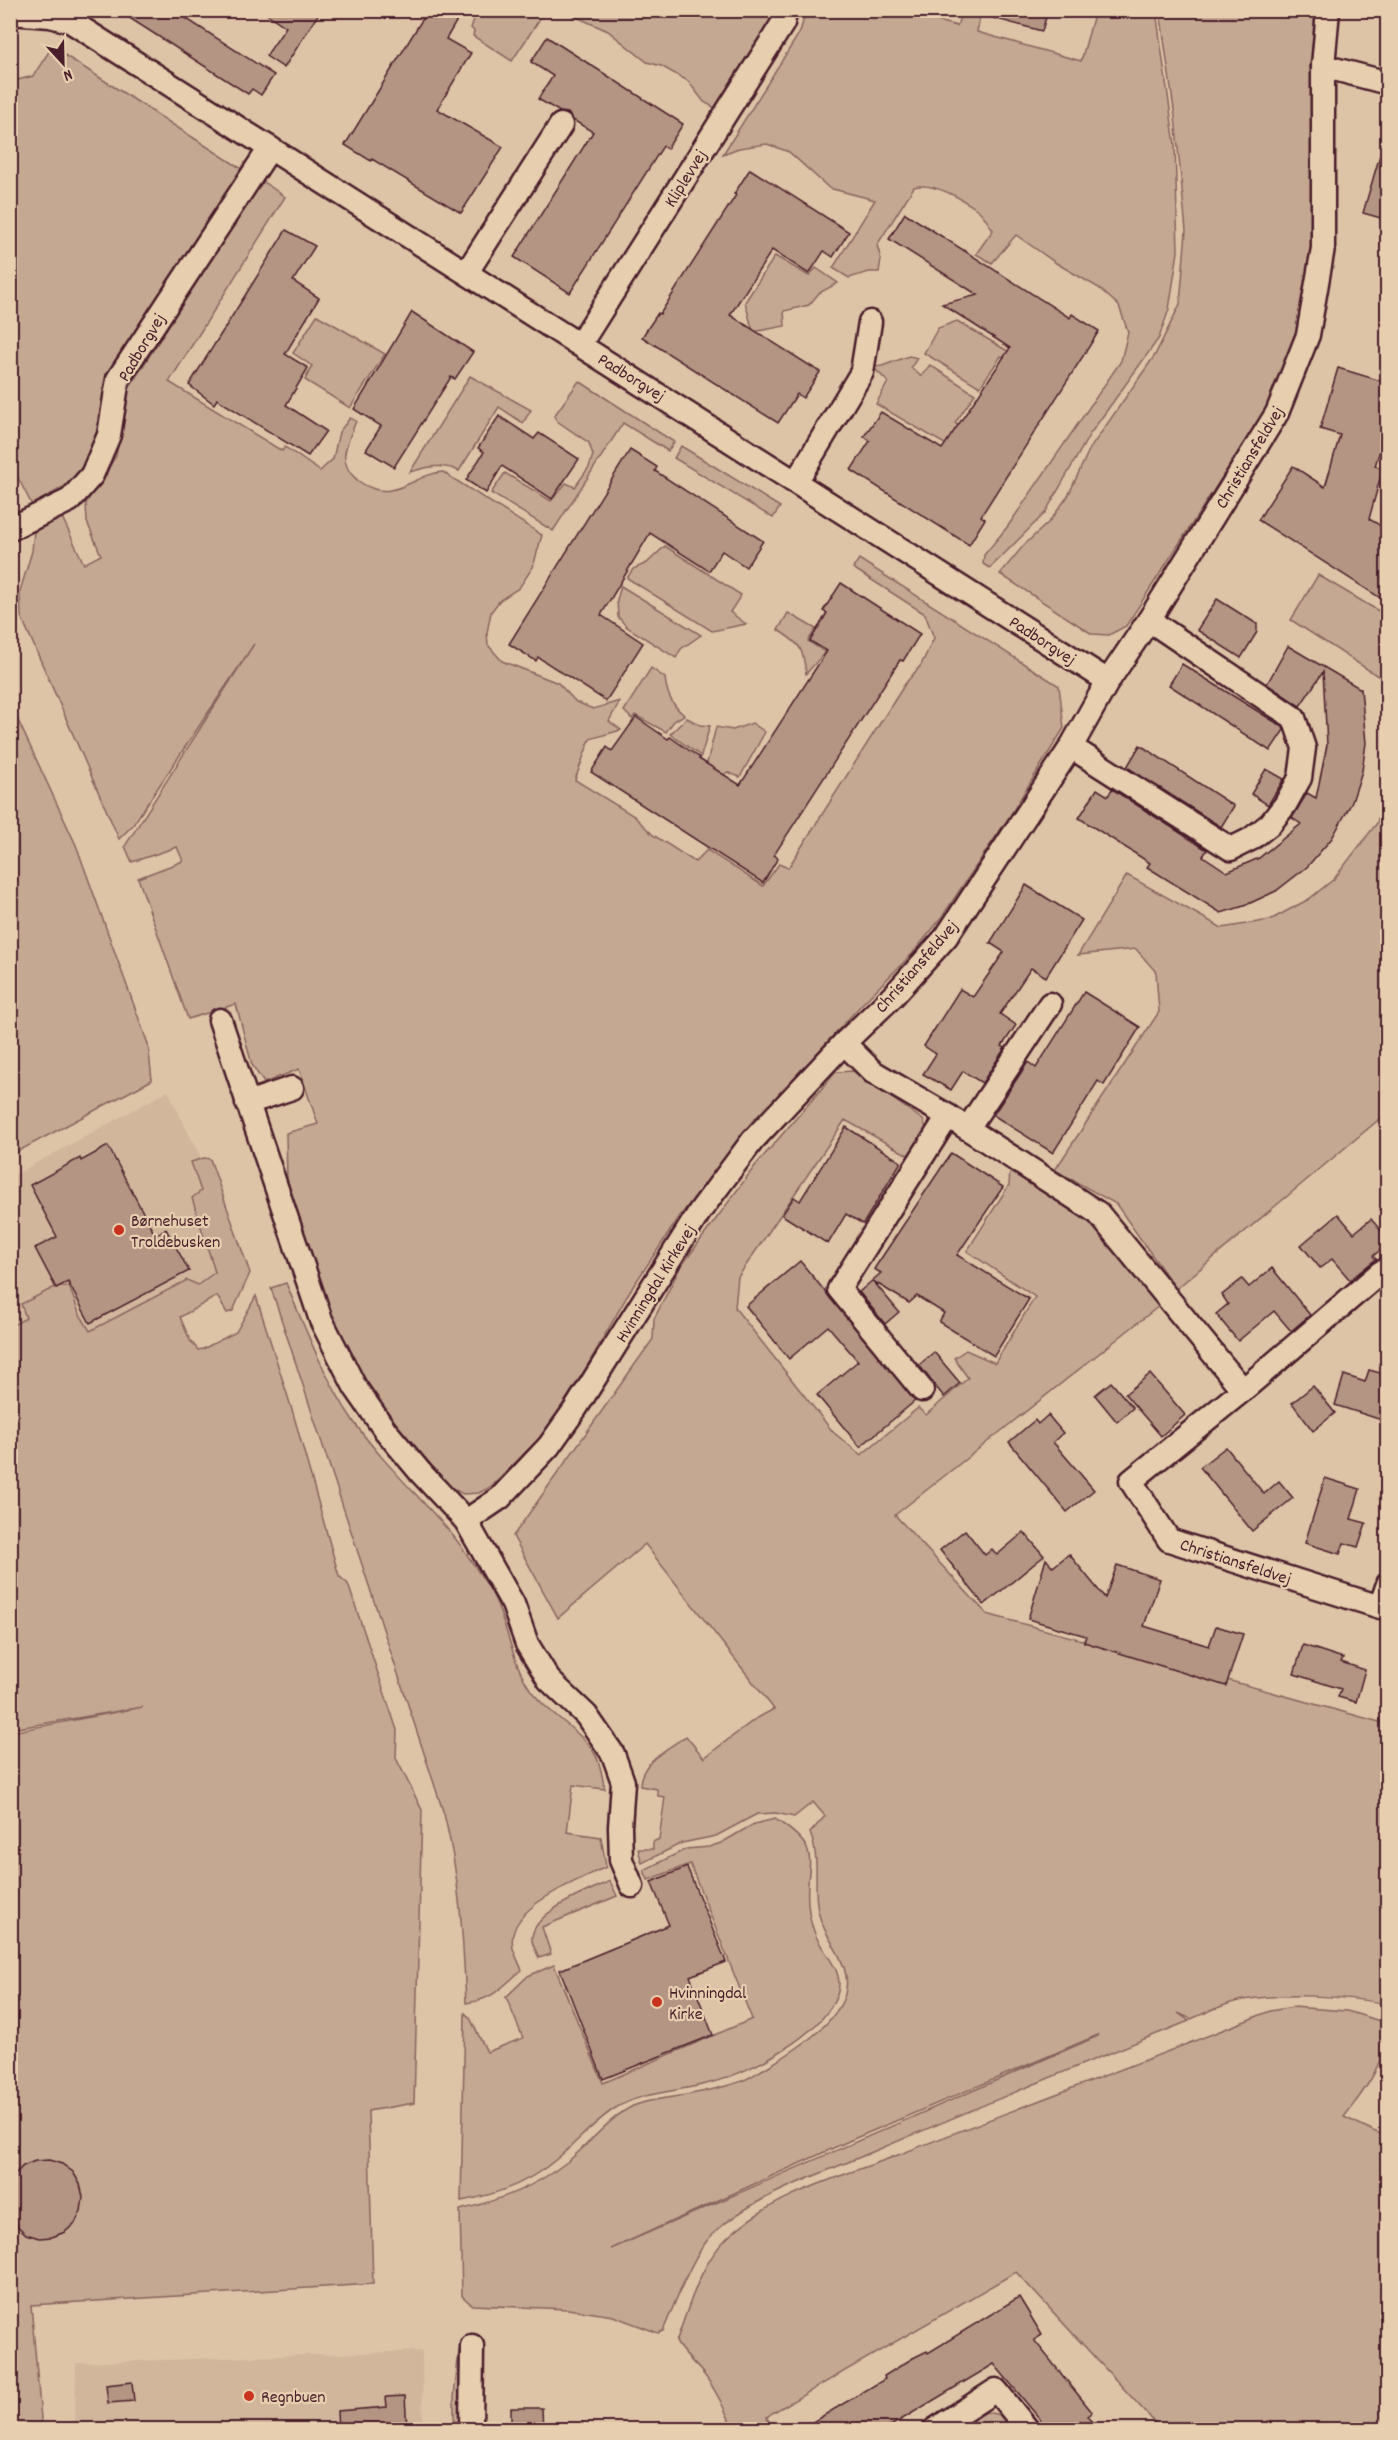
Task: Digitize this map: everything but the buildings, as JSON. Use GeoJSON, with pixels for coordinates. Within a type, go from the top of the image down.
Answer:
{"type":"FeatureCollection","features":[{"type":"Feature","properties":{"kind":"street","name":"Kliplevvej"},"geometry":{"type":"LineString","coordinates":[[580,344],[783,23],[786,10]]}},
{"type":"Feature","properties":{"kind":"street","name":"Christiansfeldvej"},"geometry":{"type":"LineString","coordinates":[[844,1043],[894,995],[946,937],[1071,747],[1108,681],[1149,620],[1277,413],[1308,334],[1323,248],[1323,66],[1328,10]]}},
{"type":"Feature","properties":{"kind":"street","name":"Padborgvej"},"geometry":{"type":"LineString","coordinates":[[10,13],[50,16],[70,21],[1108,681]]}},
{"type":"Feature","properties":{"kind":"street"},"geometry":{"type":"LineString","coordinates":[[1323,66],[1388,83]]}},
{"type":"Feature","properties":{"kind":"street"},"geometry":{"type":"LineString","coordinates":[[467,272],[561,125]]}},
{"type":"Feature","properties":{"kind":"street","name":"Padborgvej"},"geometry":{"type":"LineString","coordinates":[[10,529],[70,500],[92,475],[109,435],[118,379],[270,148]]}},
{"type":"Feature","properties":{"kind":"street"},"geometry":{"type":"LineString","coordinates":[[796,482],[862,372],[870,322]]}},
{"type":"Feature","properties":{"kind":"street"},"geometry":{"type":"LineString","coordinates":[[1071,747],[1231,849],[1270,824],[1285,805],[1300,778],[1304,748],[1294,718],[1149,620]]}},
{"type":"Feature","properties":{"kind":"street"},"geometry":{"type":"LineString","coordinates":[[968,1128],[1050,1004]]}},
{"type":"Feature","properties":{"kind":"street"},"geometry":{"type":"LineString","coordinates":[[220,1020],[321,1320],[355,1386],[386,1430],[421,1473],[466,1521],[513,1604],[527,1644],[549,1680],[586,1715],[613,1754],[623,1782],[620,1827],[621,1860],[632,1886]]}},
{"type":"Feature","properties":{"kind":"street"},"geometry":{"type":"LineString","coordinates":[[844,1043],[873,1072],[968,1128],[1098,1212],[1243,1390]]}},
{"type":"Feature","properties":{"kind":"street","name":"Hvinningdal Kirkevej"},"geometry":{"type":"LineString","coordinates":[[466,1521],[500,1498],[549,1446],[700,1211],[753,1140],[844,1043]]}},
{"type":"Feature","properties":{"kind":"street"},"geometry":{"type":"LineString","coordinates":[[248,1102],[291,1088]]}},
{"type":"Feature","properties":{"kind":"street"},"geometry":{"type":"LineString","coordinates":[[922,1390],[839,1289],[948,1116]]}},
{"type":"Feature","properties":{"kind":"street","name":"Christiansfeldvej"},"geometry":{"type":"LineString","coordinates":[[1388,1274],[1381,1272],[1243,1390],[1131,1481],[1169,1540],[1380,1607],[1388,1584]]}},
{"type":"Feature","properties":{"kind":"street"},"geometry":{"type":"LineString","coordinates":[[471,2430],[472,2346]]}},
{"type":"Feature","properties":{"kind":"street"},"geometry":{"type":"LineString","coordinates":[[934,2430],[996,2390],[1028,2430]]}},
{"type":"Feature","properties":{"kind":"shaded area"},"geometry":{"type":"Polygon","coordinates":[[[477,10],[545,11],[512,61],[473,36],[474,31],[471,28],[477,10]]]}},
{"type":"Feature","properties":{"kind":"shaded area"},"geometry":{"type":"Polygon","coordinates":[[[563,11],[777,11],[715,108],[704,102],[688,81],[661,66],[647,62],[608,31],[563,11]]]}},
{"type":"Feature","properties":{"kind":"shaded area"},"geometry":{"type":"Polygon","coordinates":[[[806,11],[899,11],[957,26],[962,11],[981,11],[977,32],[1081,61],[1095,11],[1156,11],[1175,145],[1178,252],[1169,309],[1159,338],[1090,434],[1045,513],[990,568],[983,564],[984,555],[1008,526],[1121,361],[1128,332],[1119,306],[1099,288],[1056,263],[1016,235],[992,263],[976,254],[993,230],[986,219],[978,210],[964,201],[948,192],[930,187],[914,187],[877,245],[881,259],[879,272],[869,272],[849,278],[833,268],[875,200],[829,188],[789,152],[767,144],[739,148],[723,154],[800,32],[806,11]]]}},
{"type":"Feature","properties":{"kind":"shaded area"},"geometry":{"type":"Polygon","coordinates":[[[1160,11],[1315,11],[1312,98],[1315,230],[1301,322],[1290,357],[1266,409],[1126,626],[1109,635],[1092,634],[1000,574],[1024,545],[1049,522],[1068,496],[1089,450],[1155,355],[1180,304],[1186,231],[1175,117],[1160,11]]]}},
{"type":"Feature","properties":{"kind":"shaded area"},"geometry":{"type":"Polygon","coordinates":[[[52,47],[242,169],[121,356],[99,441],[87,463],[67,485],[32,505],[11,464],[10,79],[14,81],[33,76],[52,47]]]}},
{"type":"Feature","properties":{"kind":"shaded area"},"geometry":{"type":"Polygon","coordinates":[[[261,180],[285,197],[169,382],[282,451],[285,447],[320,471],[333,459],[339,432],[350,418],[356,421],[346,449],[345,461],[353,475],[366,486],[390,490],[443,472],[542,535],[533,567],[519,588],[500,600],[491,612],[487,633],[488,645],[502,661],[558,683],[576,702],[593,709],[620,701],[609,721],[621,730],[590,739],[575,780],[634,816],[653,835],[695,862],[707,850],[763,886],[779,864],[788,868],[905,684],[921,665],[934,638],[925,614],[853,568],[859,559],[1059,686],[1064,728],[1009,817],[939,921],[912,954],[861,1005],[746,1131],[680,1216],[630,1291],[578,1382],[540,1438],[492,1486],[479,1493],[463,1494],[450,1487],[390,1417],[365,1379],[340,1334],[323,1295],[287,1183],[286,1133],[318,1124],[299,1069],[264,1083],[252,1065],[236,1004],[188,1019],[138,878],[183,861],[177,847],[132,862],[125,846],[254,644],[133,825],[119,839],[21,616],[20,591],[32,551],[34,531],[61,515],[84,564],[101,555],[87,522],[86,503],[116,456],[129,388],[261,180]]]}},
{"type":"Feature","properties":{"kind":"shaded area"},"geometry":{"type":"Polygon","coordinates":[[[775,256],[809,276],[816,268],[838,283],[819,293],[809,305],[784,311],[785,326],[753,332],[745,302],[775,256]]]}},
{"type":"Feature","properties":{"kind":"shaded area"},"geometry":{"type":"Polygon","coordinates":[[[317,315],[385,354],[350,408],[305,380],[312,366],[293,353],[317,315]]]}},
{"type":"Feature","properties":{"kind":"shaded area"},"geometry":{"type":"Polygon","coordinates":[[[957,321],[1016,356],[1012,361],[1001,356],[980,387],[924,353],[938,328],[957,321]]]}},
{"type":"Feature","properties":{"kind":"shaded area"},"geometry":{"type":"Polygon","coordinates":[[[909,356],[917,358],[911,368],[921,376],[930,365],[975,394],[955,423],[968,432],[955,450],[876,404],[888,382],[873,367],[909,356]]]}},
{"type":"Feature","properties":{"kind":"shaded area"},"geometry":{"type":"Polygon","coordinates":[[[470,376],[531,410],[523,423],[499,407],[459,471],[441,466],[410,472],[470,376]]]}},
{"type":"Feature","properties":{"kind":"shaded area"},"geometry":{"type":"Polygon","coordinates":[[[579,381],[674,442],[668,451],[623,423],[553,531],[491,493],[505,473],[551,501],[566,483],[575,487],[589,467],[593,455],[589,443],[557,421],[554,416],[579,381]]]}},
{"type":"Feature","properties":{"kind":"shaded area"},"geometry":{"type":"Polygon","coordinates":[[[681,446],[780,507],[773,518],[674,458],[681,446]]]}},
{"type":"Feature","properties":{"kind":"shaded area"},"geometry":{"type":"Polygon","coordinates":[[[665,546],[741,595],[730,612],[746,624],[712,631],[627,578],[633,569],[647,563],[665,546]]]}},
{"type":"Feature","properties":{"kind":"shaded area"},"geometry":{"type":"Polygon","coordinates":[[[1318,575],[1387,616],[1387,707],[1381,678],[1291,620],[1318,575]]]}},
{"type":"Feature","properties":{"kind":"shaded area"},"geometry":{"type":"Polygon","coordinates":[[[621,586],[701,635],[681,649],[676,658],[627,627],[618,617],[617,600],[621,586]]]}},
{"type":"Feature","properties":{"kind":"shaded area"},"geometry":{"type":"Polygon","coordinates":[[[788,613],[816,629],[808,641],[825,652],[806,674],[800,648],[792,639],[778,630],[788,613]]]}},
{"type":"Feature","properties":{"kind":"shaded area"},"geometry":{"type":"Polygon","coordinates":[[[651,668],[665,678],[670,698],[684,715],[674,721],[666,732],[635,715],[632,719],[624,711],[651,668]]]}},
{"type":"Feature","properties":{"kind":"shaded area"},"geometry":{"type":"Polygon","coordinates":[[[10,703],[76,845],[148,1044],[152,1080],[11,1155],[10,703]]]}},
{"type":"Feature","properties":{"kind":"shaded area"},"geometry":{"type":"Polygon","coordinates":[[[687,718],[700,725],[710,726],[701,756],[670,734],[687,718]]]}},
{"type":"Feature","properties":{"kind":"shaded area"},"geometry":{"type":"Polygon","coordinates":[[[752,723],[765,732],[740,777],[727,772],[718,781],[705,771],[716,727],[733,730],[752,723]]]}},
{"type":"Feature","properties":{"kind":"shaded area"},"geometry":{"type":"Polygon","coordinates":[[[1387,782],[1387,1117],[1382,1117],[1176,1289],[1116,1204],[1055,1170],[1159,1012],[1156,972],[1136,949],[1078,955],[1127,875],[1222,928],[1270,920],[1309,899],[1334,879],[1377,823],[1387,782]]]}},
{"type":"Feature","properties":{"kind":"shaded area"},"geometry":{"type":"Polygon","coordinates":[[[853,1071],[923,1120],[928,1133],[908,1155],[845,1120],[738,1277],[735,1308],[833,1432],[861,1455],[918,1408],[926,1415],[968,1378],[954,1358],[966,1350],[995,1363],[1035,1297],[967,1251],[1009,1185],[1010,1171],[1093,1225],[1159,1306],[895,1515],[987,1614],[1387,1724],[1387,2004],[1333,1997],[1294,1996],[1233,2002],[1191,2019],[1178,2013],[1189,2021],[766,2197],[729,2221],[705,2243],[685,2280],[663,2331],[658,2333],[613,2316],[568,2309],[472,2305],[462,2296],[460,2210],[503,2197],[542,2179],[567,2162],[606,2125],[633,2106],[715,2089],[750,2077],[793,2051],[820,2030],[841,2004],[846,1990],[844,1968],[817,1907],[816,1865],[814,1844],[810,1833],[825,1816],[813,1802],[794,1817],[776,1813],[757,1814],[716,1836],[682,1843],[642,1863],[638,1849],[653,1849],[653,1842],[659,1839],[665,1797],[658,1796],[657,1789],[640,1786],[641,1777],[650,1763],[686,1736],[704,1758],[754,1720],[774,1709],[645,1544],[558,1618],[513,1536],[653,1339],[654,1319],[680,1268],[755,1166],[836,1072],[853,1071]],[[1098,2036],[851,2140],[611,2249],[1098,2036]]]}},
{"type":"Feature","properties":{"kind":"shaded area","name":"Børnehuset Troldebusken"},"geometry":{"type":"Polygon","coordinates":[[[168,1091],[213,1183],[243,1277],[114,1349],[26,1318],[11,1326],[11,1177],[168,1091]]]}},
{"type":"Feature","properties":{"kind":"shaded area"},"geometry":{"type":"Polygon","coordinates":[[[204,1158],[210,1159],[250,1273],[233,1311],[227,1313],[217,1296],[180,1317],[190,1340],[198,1350],[203,1349],[236,1332],[256,1296],[293,1413],[339,1576],[348,1584],[397,1730],[396,1758],[422,1810],[414,2103],[368,2111],[373,2284],[31,2305],[42,2430],[10,2429],[11,1732],[143,1707],[11,1729],[11,1326],[26,1318],[21,1304],[53,1288],[69,1286],[79,1313],[90,1331],[187,1280],[198,1285],[215,1272],[192,1198],[201,1191],[191,1162],[204,1158]]]}},
{"type":"Feature","properties":{"kind":"shaded area"},"geometry":{"type":"Polygon","coordinates":[[[286,1283],[325,1372],[354,1422],[376,1451],[463,1548],[490,1590],[528,1686],[543,1704],[588,1744],[600,1767],[605,1789],[573,1785],[567,1832],[601,1837],[606,1867],[561,1888],[531,1908],[520,1920],[513,1933],[513,1948],[522,1970],[484,1999],[466,2003],[457,1885],[444,1814],[271,1288],[286,1283]]]}},
{"type":"Feature","properties":{"kind":"shaded area"},"geometry":{"type":"Polygon","coordinates":[[[775,1819],[792,1831],[808,1851],[810,1860],[807,1895],[809,1912],[815,1934],[836,1970],[838,1978],[837,1995],[829,2010],[801,2038],[744,2071],[710,2083],[649,2095],[625,2103],[607,2114],[549,2166],[526,2180],[501,2191],[461,2201],[465,2013],[470,2018],[487,2052],[523,2038],[506,1997],[528,1976],[554,1965],[603,2083],[752,2019],[690,1864],[648,1880],[644,1870],[686,1849],[709,1847],[721,1843],[754,1824],[775,1819]]]}},
{"type":"Feature","properties":{"kind":"shaded area"},"geometry":{"type":"Polygon","coordinates":[[[610,1881],[617,1896],[542,1927],[551,1954],[539,1958],[532,1941],[534,1931],[540,1921],[562,1904],[610,1881]]]}},
{"type":"Feature","properties":{"kind":"shaded area"},"geometry":{"type":"Polygon","coordinates":[[[1293,2007],[1347,2011],[1387,2023],[1383,2050],[1374,2073],[1344,2117],[1387,2137],[1387,2429],[1161,2429],[1016,2272],[772,2413],[767,2417],[772,2429],[733,2429],[711,2384],[676,2342],[696,2286],[710,2259],[728,2237],[766,2209],[831,2179],[1270,2011],[1293,2007]]]}},
{"type":"Feature","properties":{"kind":"shaded area"},"geometry":{"type":"Polygon","coordinates":[[[459,2350],[460,2429],[454,2430],[454,2397],[459,2350]]]}},
{"type":"Feature","properties":{"kind":"shaded area","name":"Regnbuen"},"geometry":{"type":"Polygon","coordinates":[[[422,2351],[423,2429],[75,2430],[76,2363],[422,2351]]]}},
{"type":"Feature","properties":{"kind":"shaded area"},"geometry":{"type":"Polygon","coordinates":[[[986,2412],[1000,2415],[1013,2429],[958,2430],[986,2412]]]}},
{"type":"Feature","properties":{"kind":"place","name":"Børnehuset Troldebusken"},"geometry":{"type":"Point","coordinates":[119,1230]}},
{"type":"Feature","properties":{"kind":"place","name":"Hvinningdal Kirke"},"geometry":{"type":"Point","coordinates":[657,2002]}},
{"type":"Feature","properties":{"kind":"place","name":"Regnbuen"},"geometry":{"type":"Point","coordinates":[249,2396]}}]}
